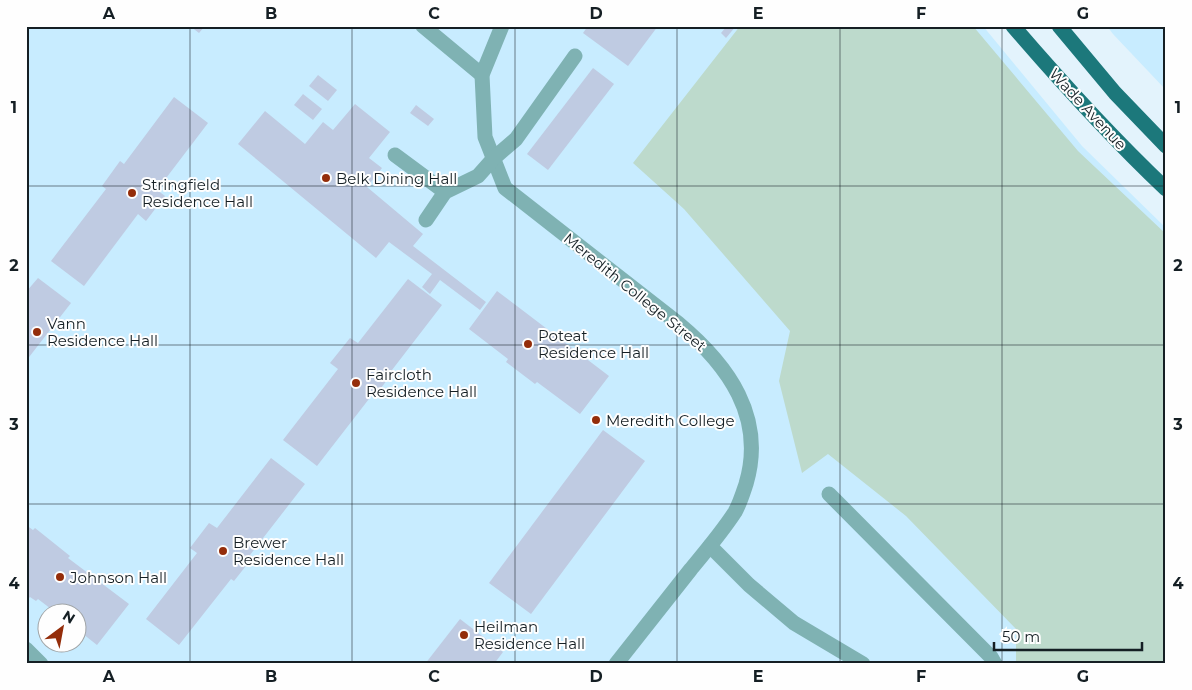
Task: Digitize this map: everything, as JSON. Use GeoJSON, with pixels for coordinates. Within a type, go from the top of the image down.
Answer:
{"type":"FeatureCollection","features":[{"type":"Feature","properties":{"kind":"main road","name":"Wade Avenue"},"geometry":{"type":"LineString","coordinates":[[1013,26],[1098,122],[1166,189]]}},
{"type":"Feature","properties":{"kind":"main road","name":"Wade Avenue"},"geometry":{"type":"LineString","coordinates":[[1058,26],[1116,93],[1166,146]]}},
{"type":"Feature","properties":{"kind":"street"},"geometry":{"type":"LineString","coordinates":[[423,26],[482,75]]}},
{"type":"Feature","properties":{"kind":"street","name":"Meredith College Street"},"geometry":{"type":"LineString","coordinates":[[502,26],[482,75],[485,136],[505,188],[689,333],[714,357],[740,394],[746,411],[752,441],[748,475],[735,511],[710,546],[616,664]]}},
{"type":"Feature","properties":{"kind":"street"},"geometry":{"type":"LineString","coordinates":[[426,220],[445,192],[478,176],[494,158],[516,139],[575,56]]}},
{"type":"Feature","properties":{"kind":"street"},"geometry":{"type":"LineString","coordinates":[[395,155],[445,192]]}},
{"type":"Feature","properties":{"kind":"street"},"geometry":{"type":"LineString","coordinates":[[829,494],[991,657],[995,664]]}},
{"type":"Feature","properties":{"kind":"street"},"geometry":{"type":"LineString","coordinates":[[710,546],[749,585],[794,623],[860,663]]}},
{"type":"Feature","properties":{"kind":"street"},"geometry":{"type":"LineString","coordinates":[[26,649],[41,664]]}},
{"type":"Feature","properties":{"kind":"shaded area","name":"Meredith College"},"geometry":{"type":"Polygon","coordinates":[[[26,26],[983,26],[1082,146],[1166,228],[1166,664],[26,664],[26,26]]]}},
{"type":"Feature","properties":{"kind":"shaded area"},"geometry":{"type":"Polygon","coordinates":[[[1107,26],[1166,26],[1166,90],[1113,34],[1107,26]]]}},
{"type":"Feature","properties":{"kind":"green space"},"geometry":{"type":"Polygon","coordinates":[[[740,26],[973,26],[1078,151],[1166,234],[1166,664],[1016,664],[1016,629],[906,516],[828,454],[802,473],[779,381],[790,331],[684,209],[633,163],[740,26]]]}},
{"type":"Feature","properties":{"kind":"building"},"geometry":{"type":"Polygon","coordinates":[[[190,26],[205,26],[199,33],[190,26]]]}},
{"type":"Feature","properties":{"kind":"building"},"geometry":{"type":"Polygon","coordinates":[[[588,26],[658,26],[628,66],[583,33],[588,26]]]}},
{"type":"Feature","properties":{"kind":"building"},"geometry":{"type":"Polygon","coordinates":[[[727,26],[736,26],[726,38],[721,33],[727,26]]]}},
{"type":"Feature","properties":{"kind":"building"},"geometry":{"type":"Polygon","coordinates":[[[593,68],[614,84],[548,170],[527,154],[593,68]]]}},
{"type":"Feature","properties":{"kind":"building"},"geometry":{"type":"Polygon","coordinates":[[[318,75],[337,90],[328,101],[309,86],[318,75]]]}},
{"type":"Feature","properties":{"kind":"building"},"geometry":{"type":"Polygon","coordinates":[[[303,94],[322,109],[313,120],[294,105],[303,94]]]}},
{"type":"Feature","properties":{"kind":"building","name":"Stringfield Residence Hall"},"geometry":{"type":"Polygon","coordinates":[[[174,97],[208,123],[157,190],[165,196],[146,221],[138,214],[84,286],[51,261],[106,189],[102,186],[120,161],[124,164],[174,97]]]}},
{"type":"Feature","properties":{"kind":"building","name":"Belk Dining Hall"},"geometry":{"type":"Polygon","coordinates":[[[355,104],[390,132],[369,158],[382,168],[367,187],[423,234],[413,246],[486,302],[480,310],[440,280],[430,294],[422,287],[432,274],[389,242],[376,258],[238,144],[265,111],[305,144],[323,122],[333,130],[355,104]]]}},
{"type":"Feature","properties":{"kind":"building"},"geometry":{"type":"Polygon","coordinates":[[[416,105],[434,119],[428,126],[410,113],[416,105]]]}},
{"type":"Feature","properties":{"kind":"building","name":"Vann Residence Hall"},"geometry":{"type":"Polygon","coordinates":[[[38,278],[71,303],[26,361],[26,292],[38,278]]]}},
{"type":"Feature","properties":{"kind":"building","name":"Faircloth Residence Hall"},"geometry":{"type":"Polygon","coordinates":[[[408,279],[442,305],[392,370],[394,371],[374,397],[372,395],[317,466],[283,440],[338,369],[330,363],[350,338],[358,343],[408,279]]]}},
{"type":"Feature","properties":{"kind":"building","name":"Poteat Residence Hall"},"geometry":{"type":"Polygon","coordinates":[[[497,291],[609,376],[580,414],[506,362],[508,359],[469,329],[497,291]]]}},
{"type":"Feature","properties":{"kind":"building"},"geometry":{"type":"Polygon","coordinates":[[[603,430],[645,461],[531,614],[489,583],[603,430]]]}},
{"type":"Feature","properties":{"kind":"building","name":"Brewer Residence Hall"},"geometry":{"type":"Polygon","coordinates":[[[271,458],[305,484],[250,555],[253,557],[234,581],[231,579],[179,645],[146,619],[197,553],[190,548],[209,523],[217,528],[271,458]]]}},
{"type":"Feature","properties":{"kind":"building","name":"Johnson Hall"},"geometry":{"type":"Polygon","coordinates":[[[26,525],[33,530],[35,528],[70,556],[68,558],[129,604],[97,645],[88,638],[88,602],[42,602],[30,597],[26,601],[26,525]]]}},
{"type":"Feature","properties":{"kind":"building","name":"Heilman Residence Hall"},"geometry":{"type":"Polygon","coordinates":[[[460,619],[503,652],[494,664],[425,664],[460,619]]]}},
{"type":"Feature","properties":{"kind":"place","name":"Belk Dining Hall"},"geometry":{"type":"Point","coordinates":[326,178]}},
{"type":"Feature","properties":{"kind":"place","name":"Stringfield Residence Hall"},"geometry":{"type":"Point","coordinates":[132,193]}},
{"type":"Feature","properties":{"kind":"place","name":"Vann Residence Hall"},"geometry":{"type":"Point","coordinates":[37,332]}},
{"type":"Feature","properties":{"kind":"place","name":"Poteat Residence Hall"},"geometry":{"type":"Point","coordinates":[528,344]}},
{"type":"Feature","properties":{"kind":"place","name":"Faircloth Residence Hall"},"geometry":{"type":"Point","coordinates":[356,383]}},
{"type":"Feature","properties":{"kind":"place","name":"Meredith College"},"geometry":{"type":"Point","coordinates":[596,420]}},
{"type":"Feature","properties":{"kind":"place","name":"Brewer Residence Hall"},"geometry":{"type":"Point","coordinates":[223,551]}},
{"type":"Feature","properties":{"kind":"place","name":"Johnson Hall"},"geometry":{"type":"Point","coordinates":[60,577]}},
{"type":"Feature","properties":{"kind":"place","name":"Heilman Residence Hall"},"geometry":{"type":"Point","coordinates":[464,635]}}]}
